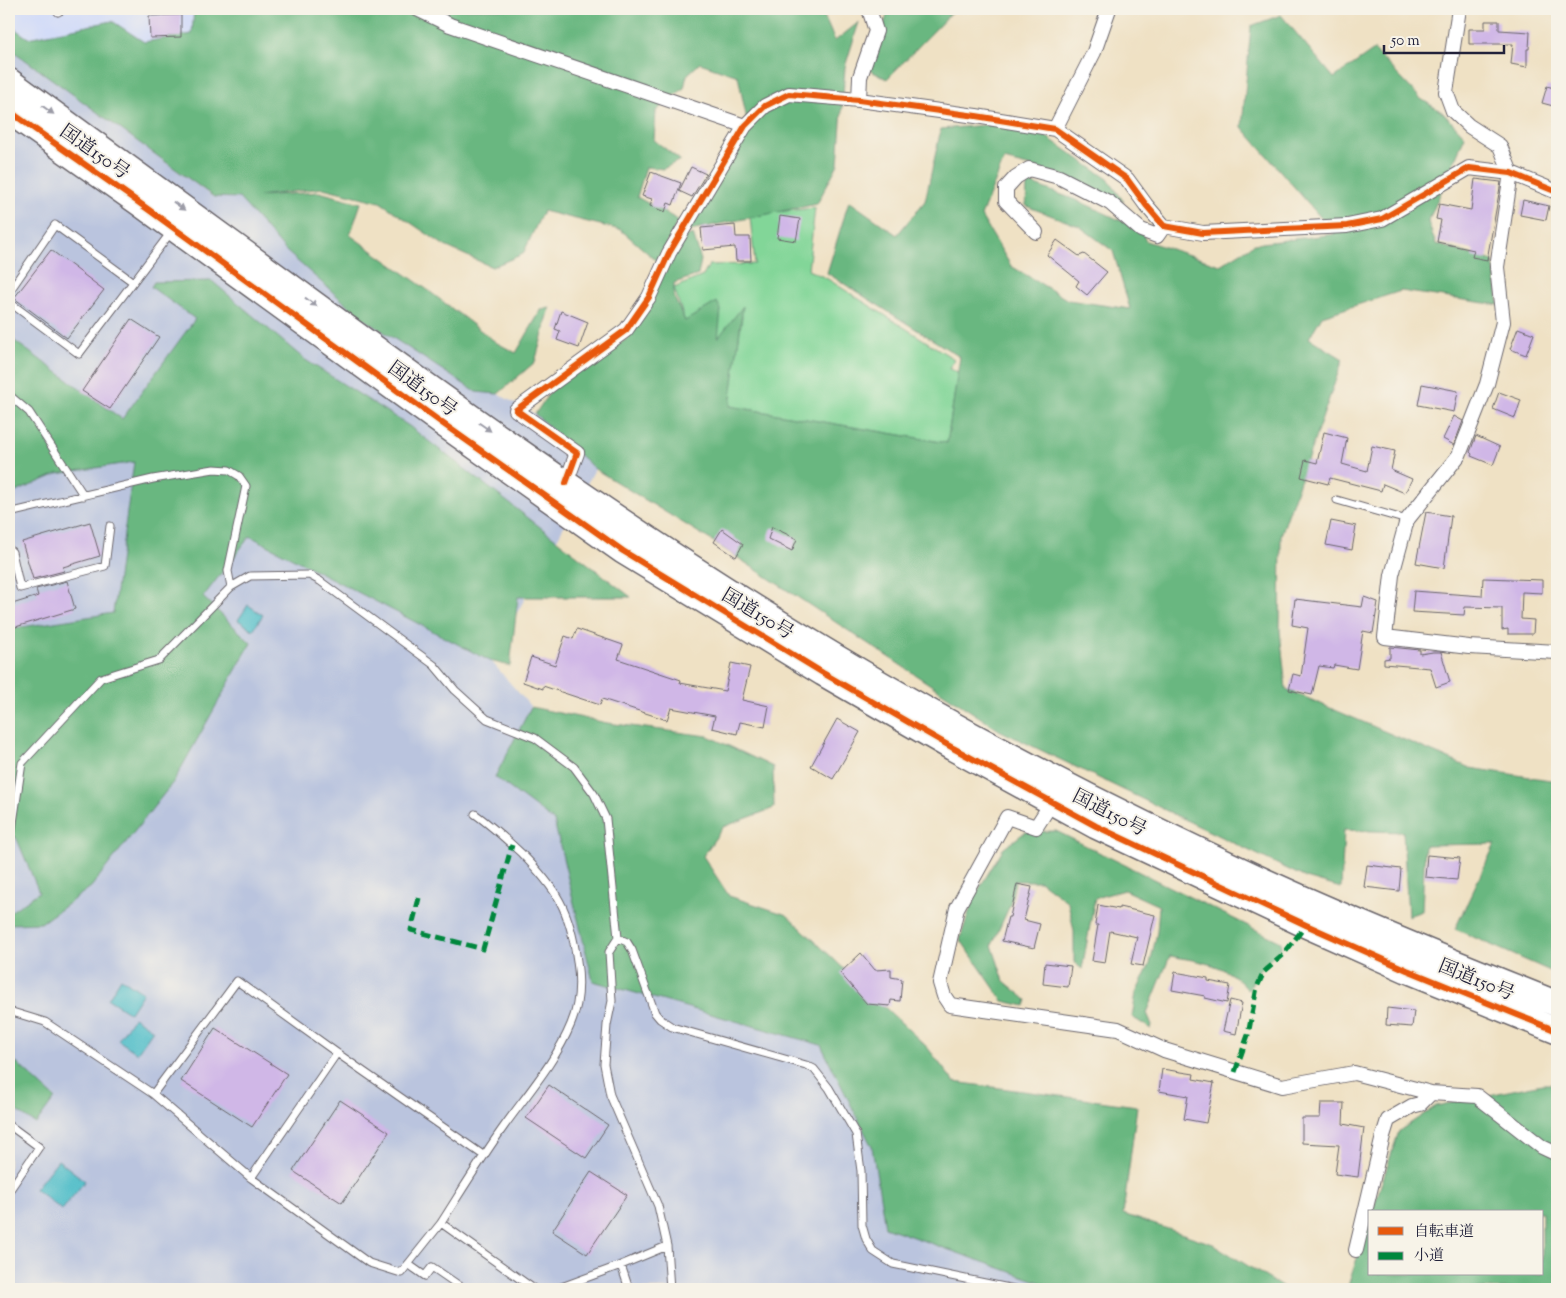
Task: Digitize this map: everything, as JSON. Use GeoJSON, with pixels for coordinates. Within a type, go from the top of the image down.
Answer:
{"type":"FeatureCollection","features":[{"type":"Feature","properties":{"kind":"highway","name":"国道150号"},"geometry":{"type":"LineString","coordinates":[[9,81],[448,402],[698,573],[837,659],[967,734],[1105,806],[1263,881],[1419,948],[1557,1004]]}},
{"type":"Feature","properties":{"kind":"highway","name":"国道150号"},"geometry":{"type":"LineString","coordinates":[[9,111],[622,551],[823,673],[953,748],[1096,826],[1306,925],[1407,970],[1557,1031]]}},
{"type":"Feature","properties":{"kind":"street"},"geometry":{"type":"LineString","coordinates":[[417,9],[450,25],[745,126]]}},
{"type":"Feature","properties":{"kind":"street"},"geometry":{"type":"LineString","coordinates":[[860,100],[860,77],[876,32],[869,9]]}},
{"type":"Feature","properties":{"kind":"street"},"geometry":{"type":"LineString","coordinates":[[1055,129],[1094,52],[1109,9]]}},
{"type":"Feature","properties":{"kind":"street"},"geometry":{"type":"LineString","coordinates":[[1459,9],[1446,92],[1453,111],[1469,126],[1500,146],[1511,173],[1497,267],[1502,322],[1487,384],[1459,456],[1407,520],[1392,575],[1384,637],[1468,647],[1557,652]]}},
{"type":"Feature","properties":{"kind":"street"},"geometry":{"type":"LineString","coordinates":[[566,483],[577,453],[516,410],[626,330],[649,297],[669,253],[745,126],[765,106],[789,94],[860,100],[1055,129],[1127,179],[1164,226],[1203,234],[1347,226],[1382,220],[1469,168],[1511,173],[1557,192]]}},
{"type":"Feature","properties":{"kind":"street"},"geometry":{"type":"LineString","coordinates":[[1036,232],[1006,201],[1006,188],[1016,177],[1029,169],[1059,177],[1110,203],[1141,230],[1157,236],[1164,226]]}},
{"type":"Feature","properties":{"kind":"street"},"geometry":{"type":"LineString","coordinates":[[1052,802],[1036,827],[1006,817],[957,908],[940,983],[944,996],[950,1004],[1118,1029],[1164,1050],[1282,1086],[1354,1073],[1432,1093],[1477,1096],[1542,1147],[1557,1154]]}},
{"type":"Feature","properties":{"kind":"street"},"geometry":{"type":"LineString","coordinates":[[1356,1250],[1388,1120],[1412,1106],[1420,1104],[1432,1093]]}},
{"type":"Feature","properties":{"kind":"lane"},"geometry":{"type":"LineString","coordinates":[[56,9],[58,12],[64,9]]}},
{"type":"Feature","properties":{"kind":"lane"},"geometry":{"type":"LineString","coordinates":[[9,292],[55,225],[132,282]]}},
{"type":"Feature","properties":{"kind":"lane"},"geometry":{"type":"LineString","coordinates":[[9,302],[79,354],[174,228]]}},
{"type":"Feature","properties":{"kind":"lane"},"geometry":{"type":"LineString","coordinates":[[9,395],[29,412],[84,496]]}},
{"type":"Feature","properties":{"kind":"lane"},"geometry":{"type":"LineString","coordinates":[[9,513],[153,479],[214,469],[229,470],[240,476],[246,486],[228,571],[231,587]]}},
{"type":"Feature","properties":{"kind":"lane"},"geometry":{"type":"LineString","coordinates":[[1337,500],[1407,520]]}},
{"type":"Feature","properties":{"kind":"lane"},"geometry":{"type":"LineString","coordinates":[[9,549],[12,552],[20,588],[105,566],[110,526]]}},
{"type":"Feature","properties":{"kind":"lane"},"geometry":{"type":"LineString","coordinates":[[10,843],[22,763],[101,678],[159,660],[231,587],[250,576],[309,575],[320,581],[434,665],[455,690],[487,719],[535,738],[574,766],[594,794],[606,819],[618,938],[609,952],[612,1002],[607,1025],[604,1064],[610,1095],[658,1206],[667,1246],[670,1289]]}},
{"type":"Feature","properties":{"kind":"lane"},"geometry":{"type":"LineString","coordinates":[[9,1010],[45,1022],[153,1094],[250,1178],[369,1262],[401,1273],[441,1223],[483,1155],[557,1053],[572,1023],[578,996],[578,973],[574,942],[570,922],[560,901],[544,876],[494,827],[475,814]]}},
{"type":"Feature","properties":{"kind":"lane"},"geometry":{"type":"LineString","coordinates":[[618,938],[626,942],[632,950],[655,1012],[660,1019],[672,1027],[806,1065],[814,1070],[829,1088],[856,1134],[861,1171],[862,1225],[866,1239],[873,1251],[893,1264],[1014,1289]]}},
{"type":"Feature","properties":{"kind":"lane"},"geometry":{"type":"LineString","coordinates":[[153,1094],[238,981],[483,1155]]}},
{"type":"Feature","properties":{"kind":"lane"},"geometry":{"type":"LineString","coordinates":[[250,1178],[337,1053]]}},
{"type":"Feature","properties":{"kind":"lane"},"geometry":{"type":"LineString","coordinates":[[9,1125],[39,1147],[9,1191]]}},
{"type":"Feature","properties":{"kind":"lane"},"geometry":{"type":"LineString","coordinates":[[441,1223],[534,1289]]}},
{"type":"Feature","properties":{"kind":"lane"},"geometry":{"type":"LineString","coordinates":[[556,1289],[667,1246]]}},
{"type":"Feature","properties":{"kind":"lane"},"geometry":{"type":"LineString","coordinates":[[408,1264],[425,1276],[432,1266],[464,1289]]}},
{"type":"Feature","properties":{"kind":"lane"},"geometry":{"type":"LineString","coordinates":[[621,1265],[629,1289]]}},
{"type":"Feature","properties":{"kind":"shaded area"},"geometry":{"type":"Polygon","coordinates":[[[9,9],[194,9],[192,34],[144,42],[112,21],[28,38],[9,25],[9,9]]]}},
{"type":"Feature","properties":{"kind":"shaded area"},"geometry":{"type":"Polygon","coordinates":[[[9,48],[213,197],[239,198],[286,251],[361,317],[476,392],[498,394],[535,414],[595,469],[491,661],[531,707],[524,722],[657,999],[821,1045],[872,1147],[885,1227],[1059,1289],[9,1289],[9,48]]]}},
{"type":"Feature","properties":{"kind":"green space"},"geometry":{"type":"Polygon","coordinates":[[[194,9],[821,9],[835,41],[859,22],[845,67],[838,164],[817,204],[695,229],[684,234],[749,130],[738,76],[700,63],[687,75],[684,88],[656,111],[654,140],[680,160],[663,169],[646,167],[637,197],[678,220],[659,263],[621,230],[543,211],[523,254],[492,267],[445,246],[380,202],[323,188],[259,196],[319,192],[361,203],[350,235],[425,288],[497,343],[516,353],[541,310],[550,308],[535,362],[498,394],[476,392],[361,317],[286,251],[239,198],[214,197],[9,48],[9,25],[28,38],[112,21],[144,42],[192,34],[194,9]]]}},
{"type":"Feature","properties":{"kind":"green space"},"geometry":{"type":"Polygon","coordinates":[[[893,9],[955,9],[887,79],[869,70],[887,15],[893,9]]]}},
{"type":"Feature","properties":{"kind":"green space"},"geometry":{"type":"Polygon","coordinates":[[[1281,15],[1334,78],[1374,50],[1421,99],[1442,112],[1465,136],[1428,222],[1436,244],[1493,261],[1499,305],[1401,291],[1322,316],[1309,338],[1343,359],[1281,535],[1280,631],[1286,689],[1470,768],[1557,781],[1557,974],[1455,929],[1495,844],[1425,845],[1422,911],[1408,916],[1403,832],[1344,830],[1341,888],[1306,878],[999,730],[714,542],[595,469],[535,414],[552,389],[628,338],[679,239],[693,234],[701,260],[698,275],[674,283],[674,297],[685,321],[717,302],[721,310],[718,338],[743,306],[730,406],[947,443],[960,357],[827,273],[849,201],[897,235],[925,201],[941,129],[996,124],[1044,135],[1108,179],[1124,202],[1062,175],[1004,160],[981,216],[1011,266],[1068,300],[1130,309],[1113,251],[1079,226],[1026,206],[1027,182],[1081,202],[1141,230],[1146,241],[1220,265],[1254,244],[1335,234],[1242,127],[1251,26],[1281,15]]]}},
{"type":"Feature","properties":{"kind":"green space"},"geometry":{"type":"Polygon","coordinates":[[[815,208],[808,270],[826,278],[954,359],[949,369],[958,372],[947,443],[729,406],[742,316],[718,339],[714,304],[685,322],[674,288],[703,276],[709,265],[755,264],[750,217],[815,208]]]}},
{"type":"Feature","properties":{"kind":"green space"},"geometry":{"type":"Polygon","coordinates":[[[212,281],[304,359],[409,426],[631,597],[518,597],[510,666],[490,661],[250,536],[203,597],[251,643],[174,781],[91,887],[41,923],[9,924],[9,913],[39,892],[17,839],[9,830],[9,629],[113,613],[134,462],[57,474],[9,495],[9,337],[122,419],[195,319],[151,287],[154,282],[212,281]]]}},
{"type":"Feature","properties":{"kind":"green space"},"geometry":{"type":"Polygon","coordinates":[[[531,707],[607,723],[708,736],[773,767],[774,808],[723,827],[703,856],[729,896],[787,915],[927,1047],[954,1082],[1137,1106],[1123,1214],[1213,1244],[1285,1289],[1059,1289],[885,1227],[872,1147],[821,1045],[593,981],[554,821],[495,777],[531,707]]]}},
{"type":"Feature","properties":{"kind":"green space"},"geometry":{"type":"Polygon","coordinates":[[[1056,831],[1281,942],[1281,948],[1259,970],[1248,990],[1231,974],[1213,965],[1170,956],[1147,1013],[1152,1025],[1151,1029],[1132,1017],[1136,993],[1150,964],[1157,932],[1159,906],[1124,890],[1095,898],[1082,969],[1074,962],[1074,931],[1068,902],[1040,881],[1015,881],[1010,905],[992,945],[1004,981],[1027,1000],[1025,1006],[1003,1001],[960,939],[974,897],[1003,849],[1025,832],[1056,831]]]}},
{"type":"Feature","properties":{"kind":"green space"},"geometry":{"type":"Polygon","coordinates":[[[9,1056],[55,1098],[36,1124],[9,1106],[9,1056]]]}},
{"type":"Feature","properties":{"kind":"green space"},"geometry":{"type":"Polygon","coordinates":[[[1542,1084],[1557,1084],[1557,1289],[1347,1289],[1368,1224],[1368,1276],[1544,1276],[1544,1210],[1373,1210],[1399,1131],[1436,1106],[1542,1084]]]}},
{"type":"Feature","properties":{"kind":"water"},"geometry":{"type":"Polygon","coordinates":[[[248,605],[263,615],[253,630],[238,620],[248,605]]]}},
{"type":"Feature","properties":{"kind":"water"},"geometry":{"type":"Polygon","coordinates":[[[121,978],[143,993],[130,1013],[108,999],[121,978]]]}},
{"type":"Feature","properties":{"kind":"water"},"geometry":{"type":"Polygon","coordinates":[[[134,1017],[153,1030],[137,1053],[118,1040],[134,1017]]]}},
{"type":"Feature","properties":{"kind":"water"},"geometry":{"type":"Polygon","coordinates":[[[58,1160],[85,1181],[62,1210],[35,1189],[58,1160]]]}},
{"type":"Feature","properties":{"kind":"building"},"geometry":{"type":"Polygon","coordinates":[[[181,15],[181,37],[150,38],[149,16],[181,15]]]}},
{"type":"Feature","properties":{"kind":"building"},"geometry":{"type":"Polygon","coordinates":[[[1485,21],[1499,21],[1499,30],[1530,32],[1529,49],[1527,49],[1527,67],[1511,64],[1513,44],[1469,44],[1469,29],[1485,29],[1485,21]]]}},
{"type":"Feature","properties":{"kind":"building"},"geometry":{"type":"Polygon","coordinates":[[[1547,86],[1557,89],[1557,107],[1542,103],[1547,86]]]}},
{"type":"Feature","properties":{"kind":"building"},"geometry":{"type":"Polygon","coordinates":[[[691,167],[706,174],[692,197],[679,191],[691,167]]]}},
{"type":"Feature","properties":{"kind":"building"},"geometry":{"type":"Polygon","coordinates":[[[651,172],[681,183],[673,205],[668,203],[665,212],[650,206],[652,199],[642,196],[651,172]]]}},
{"type":"Feature","properties":{"kind":"building"},"geometry":{"type":"Polygon","coordinates":[[[1475,179],[1501,182],[1487,260],[1472,257],[1474,250],[1437,242],[1441,220],[1436,219],[1439,204],[1471,210],[1475,179]]]}},
{"type":"Feature","properties":{"kind":"building"},"geometry":{"type":"Polygon","coordinates":[[[1523,200],[1549,206],[1546,220],[1520,215],[1523,200]]]}},
{"type":"Feature","properties":{"kind":"building"},"geometry":{"type":"Polygon","coordinates":[[[780,216],[800,219],[796,241],[777,238],[780,216]]]}},
{"type":"Feature","properties":{"kind":"building"},"geometry":{"type":"Polygon","coordinates":[[[735,225],[736,237],[750,237],[751,261],[736,261],[735,247],[703,250],[701,228],[735,225]]]}},
{"type":"Feature","properties":{"kind":"building"},"geometry":{"type":"Polygon","coordinates":[[[1057,240],[1079,256],[1084,254],[1107,272],[1087,295],[1076,286],[1079,281],[1047,255],[1057,240]]]}},
{"type":"Feature","properties":{"kind":"building"},"geometry":{"type":"Polygon","coordinates":[[[51,250],[104,290],[67,338],[14,298],[51,250]]]}},
{"type":"Feature","properties":{"kind":"building"},"geometry":{"type":"Polygon","coordinates":[[[561,311],[588,322],[579,348],[557,340],[560,331],[555,329],[561,311]]]}},
{"type":"Feature","properties":{"kind":"building"},"geometry":{"type":"Polygon","coordinates":[[[131,319],[159,337],[110,409],[82,391],[131,319]]]}},
{"type":"Feature","properties":{"kind":"building"},"geometry":{"type":"Polygon","coordinates":[[[1518,328],[1534,334],[1526,355],[1510,349],[1518,328]]]}},
{"type":"Feature","properties":{"kind":"building"},"geometry":{"type":"Polygon","coordinates":[[[1422,384],[1458,391],[1454,412],[1418,405],[1422,384]]]}},
{"type":"Feature","properties":{"kind":"building"},"geometry":{"type":"Polygon","coordinates":[[[1499,392],[1521,400],[1515,418],[1493,409],[1499,392]]]}},
{"type":"Feature","properties":{"kind":"building"},"geometry":{"type":"Polygon","coordinates":[[[1454,416],[1463,421],[1454,445],[1443,439],[1454,416]]]}},
{"type":"Feature","properties":{"kind":"building"},"geometry":{"type":"Polygon","coordinates":[[[1324,432],[1347,438],[1342,464],[1367,471],[1372,446],[1395,451],[1391,470],[1412,479],[1405,493],[1383,484],[1381,491],[1330,478],[1328,484],[1301,477],[1305,460],[1317,463],[1324,432]]]}},
{"type":"Feature","properties":{"kind":"building"},"geometry":{"type":"Polygon","coordinates":[[[1476,436],[1500,447],[1493,465],[1471,456],[1470,452],[1476,436]]]}},
{"type":"Feature","properties":{"kind":"building"},"geometry":{"type":"Polygon","coordinates":[[[1426,512],[1451,516],[1444,568],[1416,563],[1426,512]]]}},
{"type":"Feature","properties":{"kind":"building"},"geometry":{"type":"Polygon","coordinates":[[[1331,521],[1356,526],[1352,550],[1326,545],[1331,521]]]}},
{"type":"Feature","properties":{"kind":"building"},"geometry":{"type":"Polygon","coordinates":[[[90,522],[100,556],[63,567],[64,571],[33,579],[22,542],[90,522]]]}},
{"type":"Feature","properties":{"kind":"building"},"geometry":{"type":"Polygon","coordinates":[[[772,527],[797,539],[792,551],[768,539],[772,527]]]}},
{"type":"Feature","properties":{"kind":"building"},"geometry":{"type":"Polygon","coordinates":[[[722,529],[743,544],[736,557],[714,542],[722,529]]]}},
{"type":"Feature","properties":{"kind":"building"},"geometry":{"type":"Polygon","coordinates":[[[1483,578],[1542,580],[1542,593],[1522,592],[1521,619],[1534,620],[1533,634],[1508,634],[1508,629],[1502,630],[1502,608],[1465,607],[1464,615],[1412,612],[1414,591],[1482,596],[1483,578]]]}},
{"type":"Feature","properties":{"kind":"building"},"geometry":{"type":"Polygon","coordinates":[[[67,581],[75,609],[9,629],[9,605],[38,596],[36,589],[67,581]]]}},
{"type":"Feature","properties":{"kind":"building"},"geometry":{"type":"Polygon","coordinates":[[[1364,597],[1378,602],[1373,633],[1363,631],[1357,669],[1334,665],[1333,668],[1319,666],[1312,695],[1289,690],[1293,674],[1301,676],[1308,628],[1292,625],[1295,599],[1362,607],[1364,597]]]}},
{"type":"Feature","properties":{"kind":"building"},"geometry":{"type":"Polygon","coordinates":[[[577,629],[623,645],[618,659],[681,680],[680,683],[725,691],[731,663],[750,667],[742,700],[769,706],[765,727],[740,722],[737,734],[712,728],[715,716],[671,708],[667,720],[602,699],[600,705],[543,686],[543,689],[523,682],[531,657],[555,665],[565,636],[573,639],[577,629]]]}},
{"type":"Feature","properties":{"kind":"building"},"geometry":{"type":"Polygon","coordinates":[[[1390,647],[1420,650],[1420,654],[1441,652],[1450,682],[1436,687],[1430,668],[1384,664],[1384,659],[1390,658],[1390,647]]]}},
{"type":"Feature","properties":{"kind":"building"},"geometry":{"type":"Polygon","coordinates":[[[837,719],[860,732],[833,779],[811,766],[837,719]]]}},
{"type":"Feature","properties":{"kind":"building"},"geometry":{"type":"Polygon","coordinates":[[[1427,855],[1460,858],[1457,880],[1425,877],[1427,855]]]}},
{"type":"Feature","properties":{"kind":"building"},"geometry":{"type":"Polygon","coordinates":[[[1367,865],[1401,869],[1399,891],[1364,887],[1367,865]]]}},
{"type":"Feature","properties":{"kind":"building"},"geometry":{"type":"Polygon","coordinates":[[[1017,884],[1032,887],[1024,920],[1040,924],[1034,948],[1002,941],[1008,917],[1010,917],[1017,884]]]}},
{"type":"Feature","properties":{"kind":"building"},"geometry":{"type":"Polygon","coordinates":[[[1098,905],[1119,909],[1119,907],[1155,915],[1143,966],[1131,964],[1137,937],[1110,931],[1105,963],[1092,961],[1098,925],[1095,925],[1098,905]]]}},
{"type":"Feature","properties":{"kind":"building"},"geometry":{"type":"Polygon","coordinates":[[[861,953],[875,970],[891,969],[891,977],[902,979],[900,1001],[891,1000],[890,1006],[867,1004],[840,973],[861,953]]]}},
{"type":"Feature","properties":{"kind":"building"},"geometry":{"type":"Polygon","coordinates":[[[1045,963],[1071,966],[1068,987],[1043,984],[1045,963]]]}},
{"type":"Feature","properties":{"kind":"building"},"geometry":{"type":"Polygon","coordinates":[[[1175,972],[1208,978],[1208,981],[1230,985],[1227,1003],[1205,998],[1205,996],[1172,990],[1175,972]]]}},
{"type":"Feature","properties":{"kind":"building"},"geometry":{"type":"Polygon","coordinates":[[[1230,1000],[1242,1003],[1236,1034],[1223,1031],[1230,1000]]]}},
{"type":"Feature","properties":{"kind":"building"},"geometry":{"type":"Polygon","coordinates":[[[1387,1008],[1414,1011],[1412,1027],[1386,1025],[1387,1008]]]}},
{"type":"Feature","properties":{"kind":"building"},"geometry":{"type":"Polygon","coordinates":[[[215,1028],[287,1074],[252,1127],[181,1081],[215,1028]]]}},
{"type":"Feature","properties":{"kind":"building"},"geometry":{"type":"Polygon","coordinates":[[[1162,1069],[1194,1074],[1193,1079],[1214,1083],[1206,1123],[1184,1119],[1188,1096],[1159,1091],[1162,1069]]]}},
{"type":"Feature","properties":{"kind":"building"},"geometry":{"type":"Polygon","coordinates":[[[549,1085],[608,1125],[586,1158],[526,1118],[549,1085]]]}},
{"type":"Feature","properties":{"kind":"building"},"geometry":{"type":"Polygon","coordinates":[[[340,1100],[389,1132],[342,1203],[293,1171],[340,1100]]]}},
{"type":"Feature","properties":{"kind":"building"},"geometry":{"type":"Polygon","coordinates":[[[1321,1103],[1344,1103],[1343,1124],[1364,1128],[1358,1177],[1335,1174],[1339,1145],[1302,1143],[1302,1118],[1320,1118],[1321,1103]]]}},
{"type":"Feature","properties":{"kind":"building"},"geometry":{"type":"Polygon","coordinates":[[[591,1172],[627,1195],[587,1254],[552,1231],[591,1172]]]}},
{"type":"Feature","properties":{"kind":"marked path"},"geometry":{"type":"LineString","coordinates":[[419,898],[411,930],[483,949],[512,845]]}},
{"type":"Feature","properties":{"kind":"marked path"},"geometry":{"type":"LineString","coordinates":[[1235,1072],[1248,1035],[1257,987],[1264,972],[1283,955],[1306,925]]}},
{"type":"Feature","properties":{"kind":"cycle path"},"geometry":{"type":"LineString","coordinates":[[566,483],[577,453],[516,410],[626,330],[649,297],[669,253],[745,126],[765,106],[789,94],[859,100],[1055,129],[1127,179],[1164,226],[1203,233],[1347,226],[1382,219],[1469,168],[1511,173],[1557,192]]}},
{"type":"Feature","properties":{"kind":"cycle path"},"geometry":{"type":"LineString","coordinates":[[9,111],[623,551],[823,673],[953,748],[1096,826],[1306,925],[1407,970],[1557,1031]]}}]}
